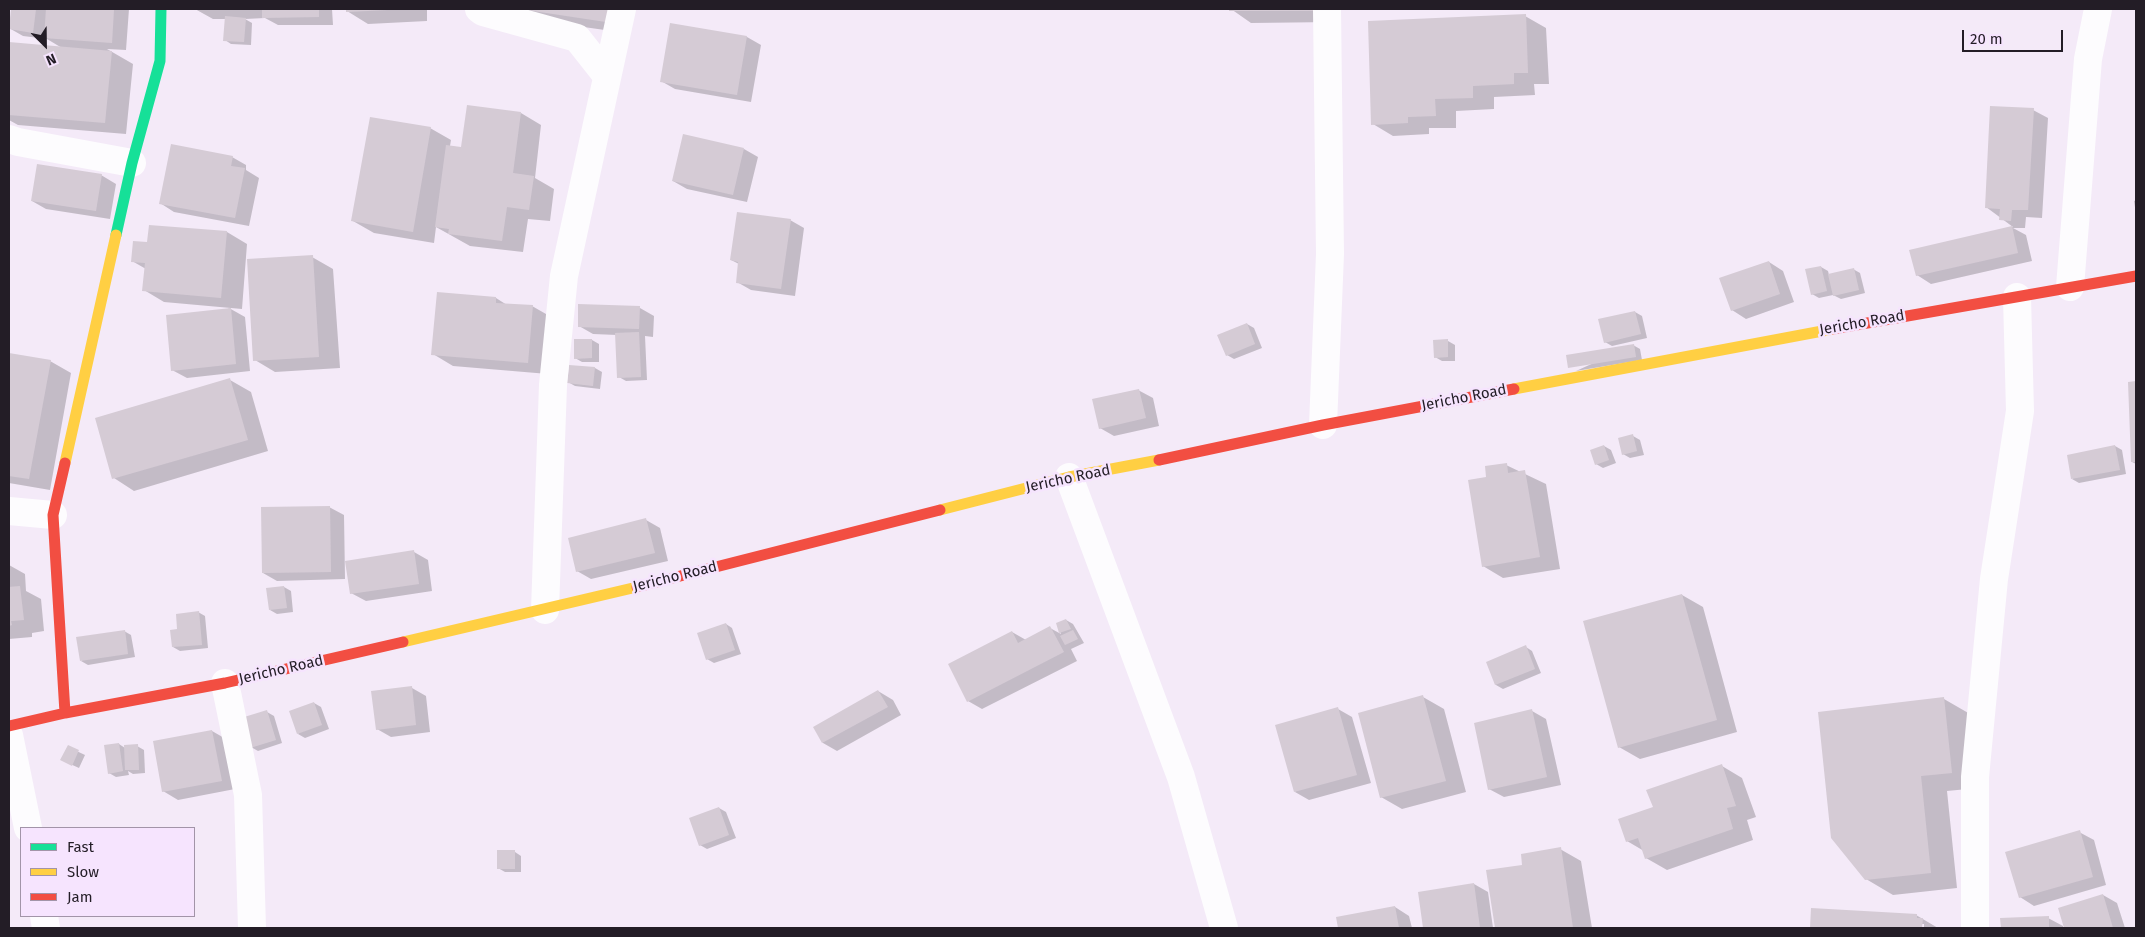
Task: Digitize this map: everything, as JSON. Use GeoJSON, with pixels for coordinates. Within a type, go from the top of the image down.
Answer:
{"type":"FeatureCollection","features":[{"type":"Feature","properties":{"kind":"street"},"geometry":{"type":"LineString","coordinates":[[65,713],[53,515],[132,163],[160,61],[161,9]]}},
{"type":"Feature","properties":{"kind":"street"},"geometry":{"type":"LineString","coordinates":[[479,9],[483,12],[577,38],[607,76]]}},
{"type":"Feature","properties":{"kind":"street"},"geometry":{"type":"LineString","coordinates":[[545,610],[553,385],[564,276],[622,9]]}},
{"type":"Feature","properties":{"kind":"street"},"geometry":{"type":"LineString","coordinates":[[1323,425],[1330,254],[1327,9]]}},
{"type":"Feature","properties":{"kind":"street"},"geometry":{"type":"LineString","coordinates":[[2070,287],[2088,59],[2098,9]]}},
{"type":"Feature","properties":{"kind":"street"},"geometry":{"type":"LineString","coordinates":[[9,139],[132,163]]}},
{"type":"Feature","properties":{"kind":"street","name":"Jericho Road"},"geometry":{"type":"LineString","coordinates":[[9,726],[65,713],[225,683],[545,610],[1069,477],[1210,451],[1323,425],[1784,337],[2136,276]]}},
{"type":"Feature","properties":{"kind":"street"},"geometry":{"type":"LineString","coordinates":[[1975,928],[1975,776],[1994,579],[2020,411],[2017,297]]}},
{"type":"Feature","properties":{"kind":"street"},"geometry":{"type":"LineString","coordinates":[[1069,477],[1181,777],[1224,928]]}},
{"type":"Feature","properties":{"kind":"street"},"geometry":{"type":"LineString","coordinates":[[9,511],[53,515]]}},
{"type":"Feature","properties":{"kind":"street"},"geometry":{"type":"LineString","coordinates":[[225,683],[248,795],[252,928]]}},
{"type":"Feature","properties":{"kind":"street"},"geometry":{"type":"LineString","coordinates":[[9,734],[28,827]]}},
{"type":"Feature","properties":{"kind":"building"},"geometry":{"type":"Polygon","coordinates":[[[11,9],[36,9],[33,33],[9,29],[11,9]]]}},
{"type":"Feature","properties":{"kind":"building"},"geometry":{"type":"Polygon","coordinates":[[[46,9],[114,9],[112,43],[44,38],[46,9]]]}},
{"type":"Feature","properties":{"kind":"building"},"geometry":{"type":"Polygon","coordinates":[[[262,9],[319,9],[319,17],[262,18],[262,9]]]}},
{"type":"Feature","properties":{"kind":"building"},"geometry":{"type":"Polygon","coordinates":[[[346,9],[387,9],[387,10],[346,12],[346,9]]]}},
{"type":"Feature","properties":{"kind":"building"},"geometry":{"type":"Polygon","coordinates":[[[520,9],[608,9],[606,22],[520,9]]]}},
{"type":"Feature","properties":{"kind":"building"},"geometry":{"type":"Polygon","coordinates":[[[1229,9],[1313,9],[1313,11],[1229,11],[1229,9]]]}},
{"type":"Feature","properties":{"kind":"building"},"geometry":{"type":"Polygon","coordinates":[[[1526,14],[1528,73],[1514,73],[1514,84],[1473,86],[1473,98],[1435,99],[1436,116],[1408,117],[1408,123],[1371,125],[1368,21],[1526,14]]]}},
{"type":"Feature","properties":{"kind":"building"},"geometry":{"type":"Polygon","coordinates":[[[225,16],[246,18],[244,42],[223,41],[225,16]]]}},
{"type":"Feature","properties":{"kind":"building"},"geometry":{"type":"Polygon","coordinates":[[[670,23],[747,36],[737,95],[660,82],[670,23]]]}},
{"type":"Feature","properties":{"kind":"building"},"geometry":{"type":"Polygon","coordinates":[[[9,42],[112,51],[105,123],[9,115],[9,42]]]}},
{"type":"Feature","properties":{"kind":"building"},"geometry":{"type":"Polygon","coordinates":[[[467,105],[521,112],[513,173],[534,176],[529,210],[507,207],[502,241],[448,234],[449,229],[435,227],[446,145],[461,147],[467,105]]]}},
{"type":"Feature","properties":{"kind":"building"},"geometry":{"type":"Polygon","coordinates":[[[1990,106],[2034,108],[2028,210],[2012,210],[2011,221],[1999,220],[2000,209],[1985,208],[1990,106]]]}},
{"type":"Feature","properties":{"kind":"building"},"geometry":{"type":"Polygon","coordinates":[[[370,117],[431,127],[413,232],[351,221],[370,117]]]}},
{"type":"Feature","properties":{"kind":"building"},"geometry":{"type":"Polygon","coordinates":[[[683,134],[744,148],[733,195],[672,181],[683,134]]]}},
{"type":"Feature","properties":{"kind":"building"},"geometry":{"type":"Polygon","coordinates":[[[171,144],[233,156],[231,166],[245,168],[235,218],[159,204],[171,144]]]}},
{"type":"Feature","properties":{"kind":"building"},"geometry":{"type":"Polygon","coordinates":[[[37,164],[102,174],[96,211],[31,201],[37,164]]]}},
{"type":"Feature","properties":{"kind":"building"},"geometry":{"type":"Polygon","coordinates":[[[737,212],[791,219],[781,289],[736,283],[738,262],[730,260],[737,212]]]}},
{"type":"Feature","properties":{"kind":"building"},"geometry":{"type":"Polygon","coordinates":[[[149,225],[227,231],[221,298],[142,291],[145,263],[131,262],[133,241],[147,242],[149,225]]]}},
{"type":"Feature","properties":{"kind":"building"},"geometry":{"type":"Polygon","coordinates":[[[2012,226],[2018,253],[1916,276],[1909,250],[2012,226]]]}},
{"type":"Feature","properties":{"kind":"building"},"geometry":{"type":"Polygon","coordinates":[[[313,255],[319,357],[253,361],[247,259],[313,255]]]}},
{"type":"Feature","properties":{"kind":"building"},"geometry":{"type":"Polygon","coordinates":[[[1769,261],[1780,294],[1731,311],[1719,278],[1769,261]]]}},
{"type":"Feature","properties":{"kind":"building"},"geometry":{"type":"Polygon","coordinates":[[[1821,266],[1827,291],[1811,295],[1805,269],[1821,266]]]}},
{"type":"Feature","properties":{"kind":"building"},"geometry":{"type":"Polygon","coordinates":[[[1854,268],[1859,290],[1833,296],[1828,274],[1854,268]]]}},
{"type":"Feature","properties":{"kind":"building"},"geometry":{"type":"Polygon","coordinates":[[[437,292],[496,297],[496,303],[533,305],[528,363],[431,355],[437,292]]]}},
{"type":"Feature","properties":{"kind":"building"},"geometry":{"type":"Polygon","coordinates":[[[578,304],[640,306],[639,329],[578,327],[578,304]]]}},
{"type":"Feature","properties":{"kind":"building"},"geometry":{"type":"Polygon","coordinates":[[[231,308],[236,364],[171,371],[166,315],[231,308]]]}},
{"type":"Feature","properties":{"kind":"building"},"geometry":{"type":"Polygon","coordinates":[[[1635,311],[1641,334],[1604,343],[1598,319],[1635,311]]]}},
{"type":"Feature","properties":{"kind":"building"},"geometry":{"type":"Polygon","coordinates":[[[1247,323],[1255,344],[1226,356],[1217,335],[1247,323]]]}},
{"type":"Feature","properties":{"kind":"building"},"geometry":{"type":"Polygon","coordinates":[[[639,332],[641,377],[617,378],[615,333],[639,332]]]}},
{"type":"Feature","properties":{"kind":"building"},"geometry":{"type":"Polygon","coordinates":[[[574,339],[592,339],[592,358],[574,359],[574,339]]]}},
{"type":"Feature","properties":{"kind":"building"},"geometry":{"type":"Polygon","coordinates":[[[1448,339],[1448,357],[1434,358],[1433,340],[1448,339]]]}},
{"type":"Feature","properties":{"kind":"building"},"geometry":{"type":"Polygon","coordinates":[[[1634,344],[1636,357],[1568,368],[1566,355],[1634,344]]]}},
{"type":"Feature","properties":{"kind":"building"},"geometry":{"type":"Polygon","coordinates":[[[9,353],[51,360],[29,479],[9,476],[9,353]]]}},
{"type":"Feature","properties":{"kind":"building"},"geometry":{"type":"Polygon","coordinates":[[[569,365],[595,367],[593,386],[567,383],[569,365]]]}},
{"type":"Feature","properties":{"kind":"building"},"geometry":{"type":"Polygon","coordinates":[[[230,378],[248,440],[112,479],[95,418],[230,378]]]}},
{"type":"Feature","properties":{"kind":"building"},"geometry":{"type":"Polygon","coordinates":[[[2136,381],[2136,462],[2131,462],[2128,382],[2136,381]]]}},
{"type":"Feature","properties":{"kind":"building"},"geometry":{"type":"Polygon","coordinates":[[[1139,389],[1146,418],[1099,429],[1092,399],[1139,389]]]}},
{"type":"Feature","properties":{"kind":"building"},"geometry":{"type":"Polygon","coordinates":[[[1633,434],[1637,451],[1622,455],[1618,438],[1633,434]]]}},
{"type":"Feature","properties":{"kind":"building"},"geometry":{"type":"Polygon","coordinates":[[[1604,445],[1609,460],[1595,465],[1590,450],[1604,445]]]}},
{"type":"Feature","properties":{"kind":"building"},"geometry":{"type":"Polygon","coordinates":[[[2115,445],[2120,470],[2071,479],[2067,455],[2115,445]]]}},
{"type":"Feature","properties":{"kind":"building"},"geometry":{"type":"Polygon","coordinates":[[[1507,463],[1508,473],[1525,470],[1540,557],[1482,567],[1468,480],[1486,477],[1485,466],[1507,463]]]}},
{"type":"Feature","properties":{"kind":"building"},"geometry":{"type":"Polygon","coordinates":[[[330,506],[331,572],[262,573],[261,507],[330,506]]]}},
{"type":"Feature","properties":{"kind":"building"},"geometry":{"type":"Polygon","coordinates":[[[646,518],[655,553],[576,572],[568,538],[646,518]]]}},
{"type":"Feature","properties":{"kind":"building"},"geometry":{"type":"Polygon","coordinates":[[[414,550],[419,584],[350,594],[345,561],[414,550]]]}},
{"type":"Feature","properties":{"kind":"building"},"geometry":{"type":"Polygon","coordinates":[[[20,586],[24,620],[11,621],[12,625],[9,626],[9,587],[20,586]]]}},
{"type":"Feature","properties":{"kind":"building"},"geometry":{"type":"Polygon","coordinates":[[[284,586],[287,608],[269,610],[266,588],[284,586]]]}},
{"type":"Feature","properties":{"kind":"building"},"geometry":{"type":"Polygon","coordinates":[[[1682,594],[1717,720],[1618,748],[1583,621],[1682,594]]]}},
{"type":"Feature","properties":{"kind":"building"},"geometry":{"type":"Polygon","coordinates":[[[199,611],[202,645],[172,647],[170,630],[177,629],[176,614],[199,611]]]}},
{"type":"Feature","properties":{"kind":"building"},"geometry":{"type":"Polygon","coordinates":[[[1066,619],[1071,629],[1059,633],[1056,623],[1066,619]]]}},
{"type":"Feature","properties":{"kind":"building"},"geometry":{"type":"Polygon","coordinates":[[[726,623],[735,650],[706,660],[697,633],[726,623]]]}},
{"type":"Feature","properties":{"kind":"building"},"geometry":{"type":"Polygon","coordinates":[[[1050,626],[1064,652],[967,702],[948,664],[1012,631],[1018,643],[1050,626]]]}},
{"type":"Feature","properties":{"kind":"building"},"geometry":{"type":"Polygon","coordinates":[[[125,630],[128,654],[80,661],[76,637],[125,630]]]}},
{"type":"Feature","properties":{"kind":"building"},"geometry":{"type":"Polygon","coordinates":[[[1073,630],[1078,639],[1065,645],[1060,636],[1073,630]]]}},
{"type":"Feature","properties":{"kind":"building"},"geometry":{"type":"Polygon","coordinates":[[[1526,645],[1535,669],[1495,685],[1486,662],[1526,645]]]}},
{"type":"Feature","properties":{"kind":"building"},"geometry":{"type":"Polygon","coordinates":[[[412,686],[416,725],[376,730],[371,691],[412,686]]]}},
{"type":"Feature","properties":{"kind":"building"},"geometry":{"type":"Polygon","coordinates":[[[878,690],[888,707],[822,743],[813,727],[878,690]]]}},
{"type":"Feature","properties":{"kind":"building"},"geometry":{"type":"Polygon","coordinates":[[[1423,695],[1446,781],[1380,798],[1358,713],[1423,695]]]}},
{"type":"Feature","properties":{"kind":"building"},"geometry":{"type":"Polygon","coordinates":[[[1944,697],[1952,773],[1921,776],[1931,873],[1865,880],[1831,838],[1818,712],[1944,697]]]}},
{"type":"Feature","properties":{"kind":"building"},"geometry":{"type":"Polygon","coordinates":[[[314,702],[322,725],[297,734],[289,711],[314,702]]]}},
{"type":"Feature","properties":{"kind":"building"},"geometry":{"type":"Polygon","coordinates":[[[1338,707],[1357,775],[1294,792],[1275,725],[1338,707]]]}},
{"type":"Feature","properties":{"kind":"building"},"geometry":{"type":"Polygon","coordinates":[[[1532,709],[1547,777],[1488,790],[1474,723],[1532,709]]]}},
{"type":"Feature","properties":{"kind":"building"},"geometry":{"type":"Polygon","coordinates":[[[267,710],[276,740],[250,748],[241,718],[267,710]]]}},
{"type":"Feature","properties":{"kind":"building"},"geometry":{"type":"Polygon","coordinates":[[[212,730],[222,781],[162,792],[153,741],[212,730]]]}},
{"type":"Feature","properties":{"kind":"building"},"geometry":{"type":"Polygon","coordinates":[[[119,743],[123,771],[108,774],[104,745],[119,743]]]}},
{"type":"Feature","properties":{"kind":"building"},"geometry":{"type":"Polygon","coordinates":[[[138,744],[139,770],[125,770],[124,745],[138,744]]]}},
{"type":"Feature","properties":{"kind":"building"},"geometry":{"type":"Polygon","coordinates":[[[68,745],[79,750],[72,766],[60,760],[68,745]]]}},
{"type":"Feature","properties":{"kind":"building"},"geometry":{"type":"Polygon","coordinates":[[[1722,764],[1736,806],[1727,808],[1733,829],[1645,859],[1638,838],[1626,842],[1618,819],[1653,807],[1646,790],[1722,764]]]}},
{"type":"Feature","properties":{"kind":"building"},"geometry":{"type":"Polygon","coordinates":[[[719,807],[729,835],[699,846],[689,818],[719,807]]]}},
{"type":"Feature","properties":{"kind":"building"},"geometry":{"type":"Polygon","coordinates":[[[2080,830],[2093,877],[2019,898],[2005,852],[2080,830]]]}},
{"type":"Feature","properties":{"kind":"building"},"geometry":{"type":"Polygon","coordinates":[[[1561,847],[1573,928],[1495,928],[1486,870],[1522,865],[1521,854],[1561,847]]]}},
{"type":"Feature","properties":{"kind":"building"},"geometry":{"type":"Polygon","coordinates":[[[497,850],[515,850],[515,869],[497,869],[497,850]]]}},
{"type":"Feature","properties":{"kind":"building"},"geometry":{"type":"Polygon","coordinates":[[[1474,883],[1480,928],[1423,928],[1418,892],[1474,883]]]}},
{"type":"Feature","properties":{"kind":"building"},"geometry":{"type":"Polygon","coordinates":[[[2103,894],[2113,928],[2064,928],[2058,908],[2103,894]]]}},
{"type":"Feature","properties":{"kind":"building"},"geometry":{"type":"Polygon","coordinates":[[[1395,906],[1399,928],[1338,928],[1336,917],[1395,906]]]}},
{"type":"Feature","properties":{"kind":"building"},"geometry":{"type":"Polygon","coordinates":[[[1811,908],[1917,914],[1917,918],[1923,918],[1922,928],[1810,928],[1811,908]]]}},
{"type":"Feature","properties":{"kind":"building"},"geometry":{"type":"Polygon","coordinates":[[[2049,916],[2049,928],[2001,928],[2000,918],[2049,916]]]}},
{"type":"Feature","properties":{"kind":"traffic: fast"},"geometry":{"type":"LineString","coordinates":[[116,235],[132,163],[160,61],[161,9]]}},
{"type":"Feature","properties":{"kind":"traffic: slow"},"geometry":{"type":"LineString","coordinates":[[65,463],[116,235]]}},
{"type":"Feature","properties":{"kind":"traffic: slow"},"geometry":{"type":"LineString","coordinates":[[1514,389],[1833,329]]}},
{"type":"Feature","properties":{"kind":"traffic: slow"},"geometry":{"type":"LineString","coordinates":[[940,510],[1069,477],[1159,460]]}},
{"type":"Feature","properties":{"kind":"traffic: slow"},"geometry":{"type":"LineString","coordinates":[[403,642],[637,587]]}},
{"type":"Feature","properties":{"kind":"traffic: jam"},"geometry":{"type":"LineString","coordinates":[[1833,329],[2136,276]]}},
{"type":"Feature","properties":{"kind":"traffic: jam"},"geometry":{"type":"LineString","coordinates":[[1159,460],[1323,425],[1514,389]]}},
{"type":"Feature","properties":{"kind":"traffic: jam"},"geometry":{"type":"LineString","coordinates":[[65,463],[53,515],[65,713]]}},
{"type":"Feature","properties":{"kind":"traffic: jam"},"geometry":{"type":"LineString","coordinates":[[637,587],[940,510]]}},
{"type":"Feature","properties":{"kind":"traffic: jam"},"geometry":{"type":"LineString","coordinates":[[9,726],[65,713],[225,683],[403,642]]}}]}
